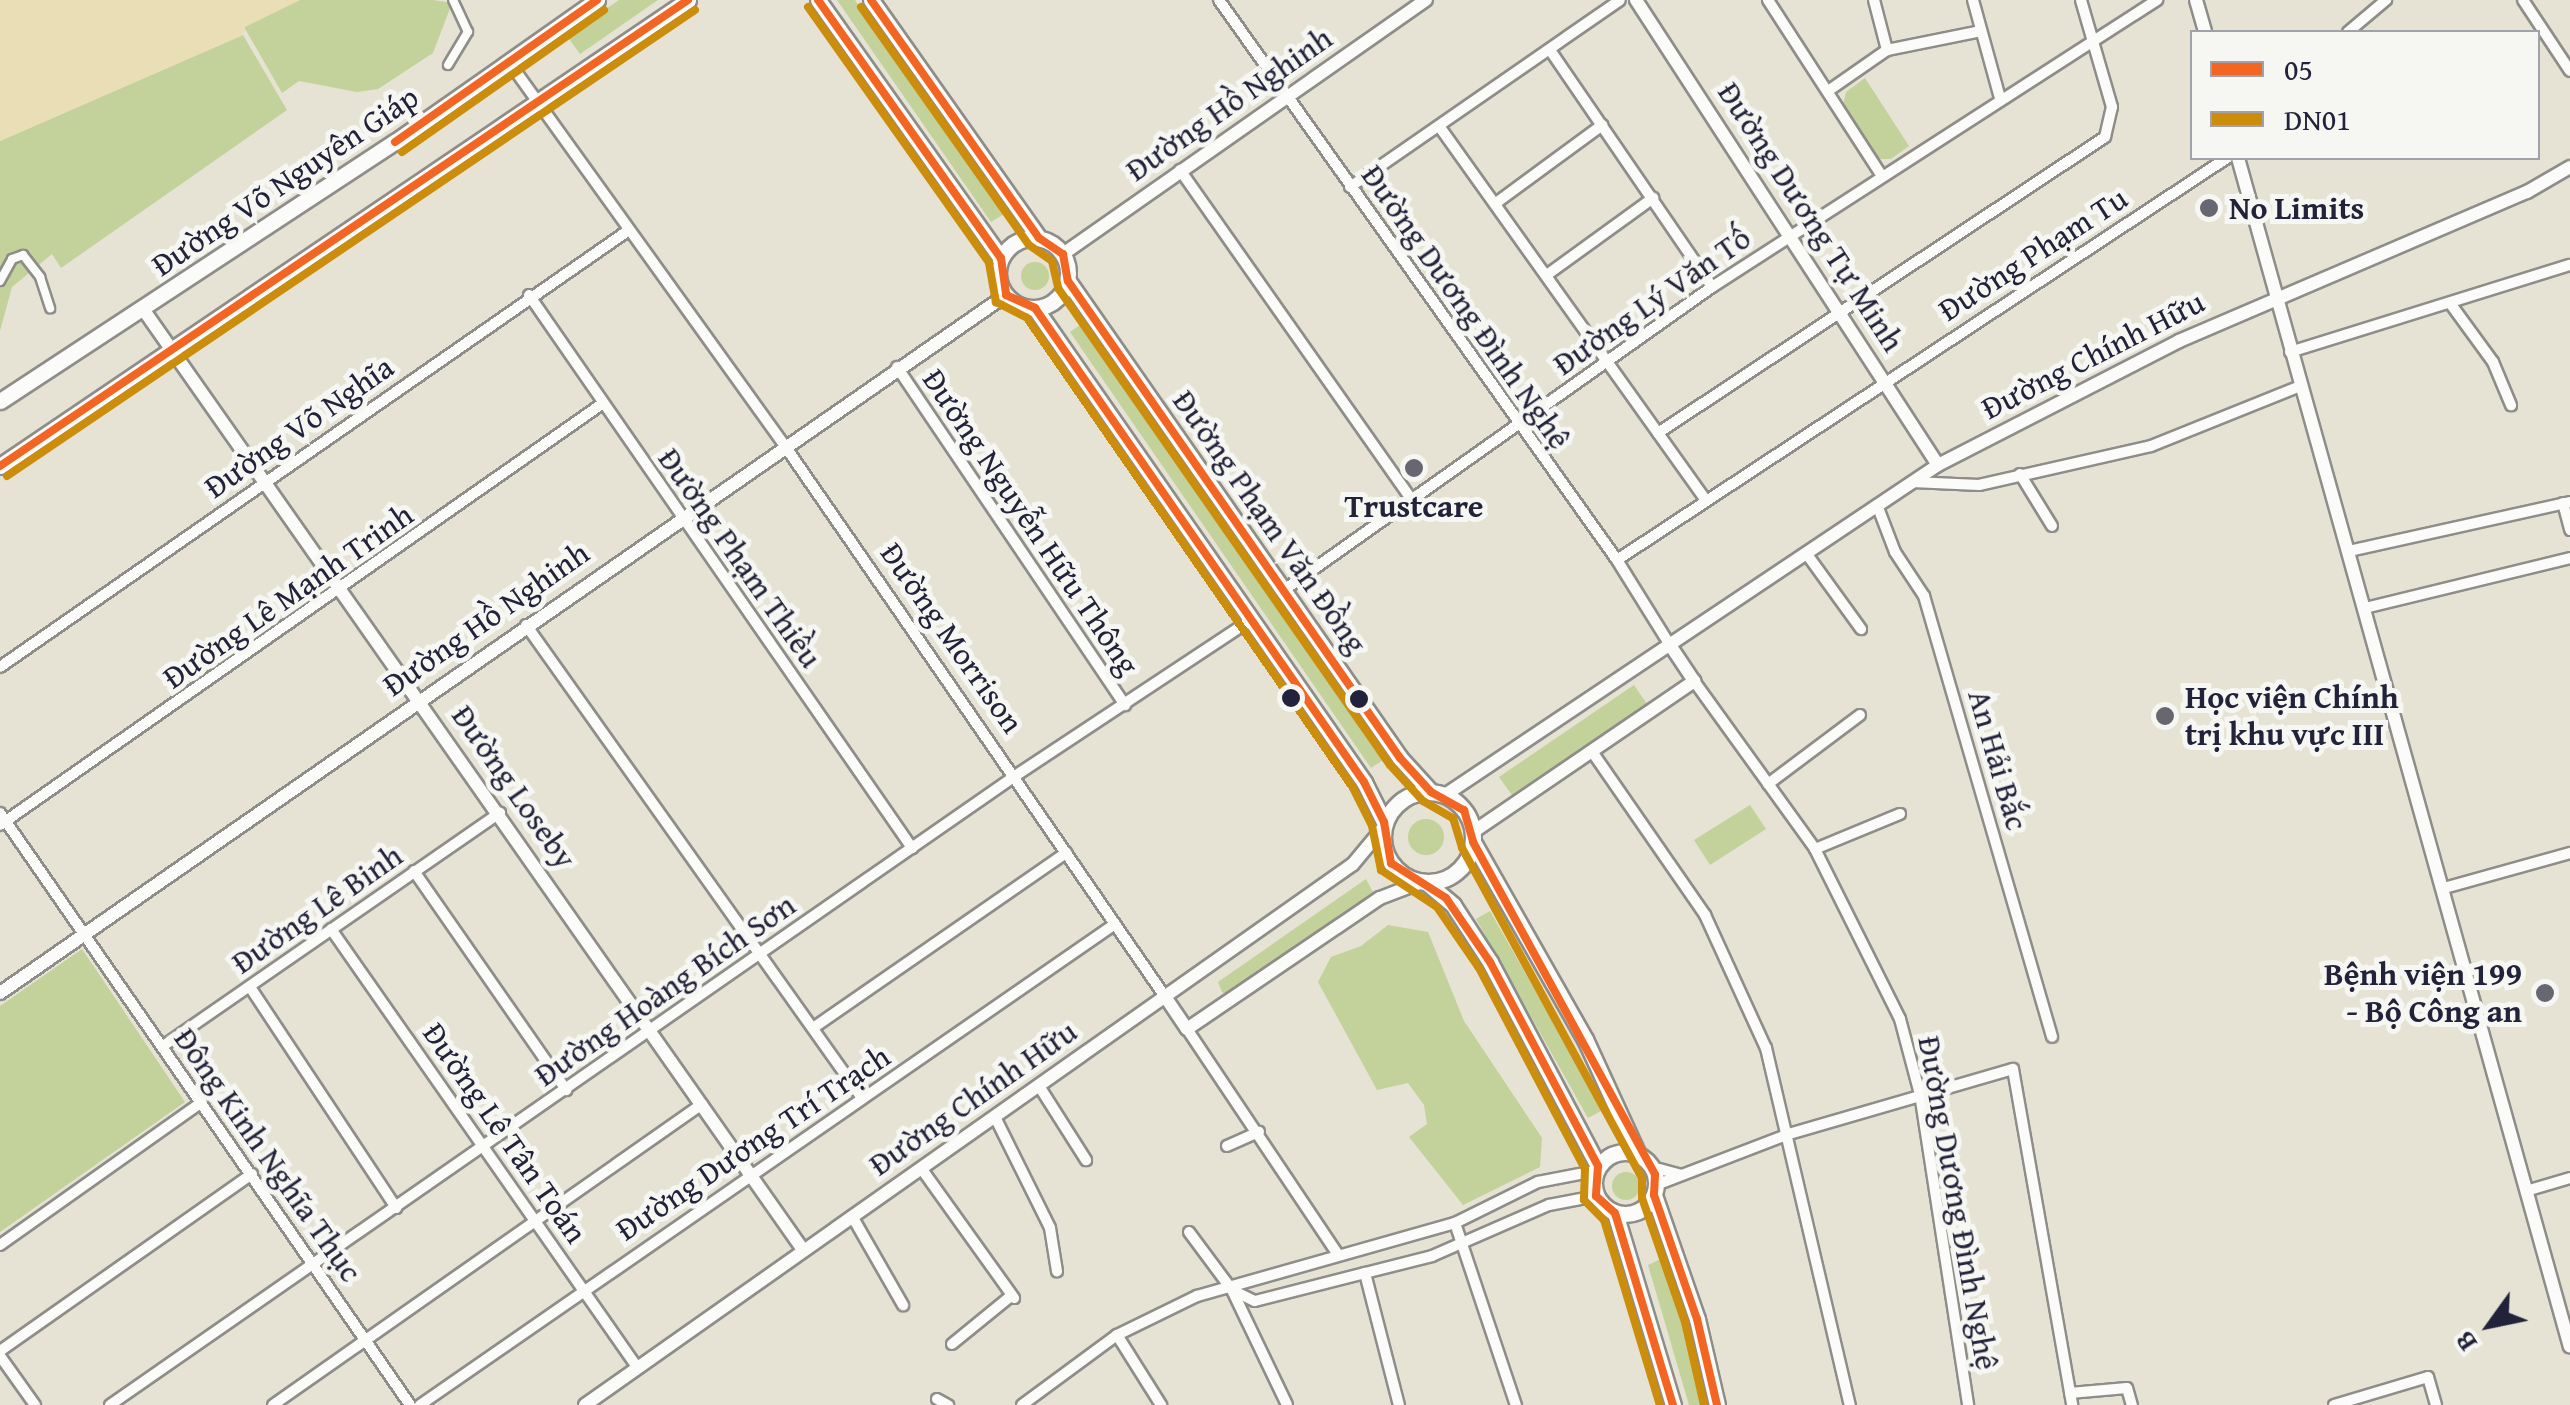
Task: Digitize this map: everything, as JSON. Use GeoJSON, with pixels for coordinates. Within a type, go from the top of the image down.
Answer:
{"type":"FeatureCollection","features":[{"type":"Feature","properties":{"kind":"main road","name":"Đường Võ Nguyên Giáp"},"geometry":{"type":"LineString","coordinates":[[0,400],[144,309],[597,0]]}},
{"type":"Feature","properties":{"kind":"main road"},"geometry":{"type":"LineString","coordinates":[[0,466],[175,353],[688,0]]}},
{"type":"Feature","properties":{"kind":"main road"},"geometry":{"type":"LineString","coordinates":[[818,0],[1001,258],[1006,295],[1035,308],[1364,782],[1384,825],[1391,864],[1424,882],[1453,905],[1490,962],[1597,1168],[1596,1196],[1615,1213],[1673,1405]]}},
{"type":"Feature","properties":{"kind":"main road"},"geometry":{"type":"LineString","coordinates":[[871,0],[1039,238],[1063,254],[1068,281],[1060,297],[1035,308]]}},
{"type":"Feature","properties":{"kind":"main road"},"geometry":{"type":"LineString","coordinates":[[1001,258],[1013,244],[1039,238]]}},
{"type":"Feature","properties":{"kind":"main road","name":"Đường Phạm Văn Đồng"},"geometry":{"type":"LineString","coordinates":[[1068,281],[1284,590],[1438,793]]}},
{"type":"Feature","properties":{"kind":"main road"},"geometry":{"type":"LineString","coordinates":[[1384,825],[1408,796],[1438,793],[1464,810],[1473,837],[1585,1039],[1638,1155],[1652,1167],[1655,1190],[1717,1405]]}},
{"type":"Feature","properties":{"kind":"main road"},"geometry":{"type":"LineString","coordinates":[[1424,882],[1458,871],[1473,837]]}},
{"type":"Feature","properties":{"kind":"main road"},"geometry":{"type":"LineString","coordinates":[[1597,1168],[1616,1153],[1638,1155]]}},
{"type":"Feature","properties":{"kind":"main road"},"geometry":{"type":"LineString","coordinates":[[1615,1213],[1638,1212],[1655,1190]]}},
{"type":"Feature","properties":{"kind":"street"},"geometry":{"type":"LineString","coordinates":[[448,65],[468,32],[453,0]]}},
{"type":"Feature","properties":{"kind":"street","name":"Đường Dương Đình Nghệ"},"geometry":{"type":"LineString","coordinates":[[1220,0],[1517,425],[1617,560],[1670,645]]}},
{"type":"Feature","properties":{"kind":"street","name":"Đường Hồ Nghinh"},"geometry":{"type":"LineString","coordinates":[[1063,254],[1426,0]]}},
{"type":"Feature","properties":{"kind":"street"},"geometry":{"type":"LineString","coordinates":[[1350,187],[1620,0]]}},
{"type":"Feature","properties":{"kind":"street","name":"Đường Dương Tự Minh"},"geometry":{"type":"LineString","coordinates":[[1636,0],[1792,234],[1938,465]]}},
{"type":"Feature","properties":{"kind":"street"},"geometry":{"type":"LineString","coordinates":[[1768,0],[1882,175]]}},
{"type":"Feature","properties":{"kind":"street"},"geometry":{"type":"LineString","coordinates":[[1874,0],[1886,50]]}},
{"type":"Feature","properties":{"kind":"street"},"geometry":{"type":"LineString","coordinates":[[1972,0],[2000,98]]}},
{"type":"Feature","properties":{"kind":"street"},"geometry":{"type":"LineString","coordinates":[[1658,433],[2105,136],[2112,107],[2081,0]]}},
{"type":"Feature","properties":{"kind":"street","name":"Đường Lý Văn Tố"},"geometry":{"type":"LineString","coordinates":[[1284,590],[1410,496],[1712,287],[2157,0]]}},
{"type":"Feature","properties":{"kind":"street"},"geometry":{"type":"LineString","coordinates":[[2196,0],[2204,30]]}},
{"type":"Feature","properties":{"kind":"street"},"geometry":{"type":"LineString","coordinates":[[2350,30],[2386,0]]}},
{"type":"Feature","properties":{"kind":"street"},"geometry":{"type":"LineString","coordinates":[[2523,0],[2570,71]]}},
{"type":"Feature","properties":{"kind":"street"},"geometry":{"type":"LineString","coordinates":[[1828,91],[1886,50],[1981,31]]}},
{"type":"Feature","properties":{"kind":"street"},"geometry":{"type":"LineString","coordinates":[[1550,50],[1712,287]]}},
{"type":"Feature","properties":{"kind":"street","name":"Đường Morrison"},"geometry":{"type":"LineString","coordinates":[[508,62],[784,446],[1014,776],[1259,1132],[1337,1253]]}},
{"type":"Feature","properties":{"kind":"street"},"geometry":{"type":"LineString","coordinates":[[1496,203],[1602,125]]}},
{"type":"Feature","properties":{"kind":"street"},"geometry":{"type":"LineString","coordinates":[[1439,126],[1704,498]]}},
{"type":"Feature","properties":{"kind":"street","name":"Đường Phạm Tu"},"geometry":{"type":"LineString","coordinates":[[1617,560],[1704,498],[2224,160]]}},
{"type":"Feature","properties":{"kind":"street"},"geometry":{"type":"LineString","coordinates":[[2239,160],[2570,1347]]}},
{"type":"Feature","properties":{"kind":"street","name":"Đường Chính Hữu"},"geometry":{"type":"LineString","coordinates":[[1438,793],[1670,645],[1938,465],[2274,297],[2527,192],[2570,167]]}},
{"type":"Feature","properties":{"kind":"street"},"geometry":{"type":"LineString","coordinates":[[1180,170],[1410,496]]}},
{"type":"Feature","properties":{"kind":"street"},"geometry":{"type":"LineString","coordinates":[[1548,274],[1653,198]]}},
{"type":"Feature","properties":{"kind":"street","name":"Đường Võ Nghĩa"},"geometry":{"type":"LineString","coordinates":[[0,666],[529,295],[629,230]]}},
{"type":"Feature","properties":{"kind":"street"},"geometry":{"type":"LineString","coordinates":[[0,281],[12,259],[22,255],[40,277],[50,308]]}},
{"type":"Feature","properties":{"kind":"street"},"geometry":{"type":"LineString","coordinates":[[2290,352],[2570,265]]}},
{"type":"Feature","properties":{"kind":"street","name":"Đường Phạm Thiều"},"geometry":{"type":"LineString","coordinates":[[529,295],[912,848]]}},
{"type":"Feature","properties":{"kind":"street","name":"Đường Hồ Nghinh"},"geometry":{"type":"LineString","coordinates":[[0,993],[418,699],[1006,295]]}},
{"type":"Feature","properties":{"kind":"street"},"geometry":{"type":"LineString","coordinates":[[2450,303],[2493,362],[2511,404]]}},
{"type":"Feature","properties":{"kind":"street","name":"Đường Loseby"},"geometry":{"type":"LineString","coordinates":[[144,309],[268,480],[803,1250]]}},
{"type":"Feature","properties":{"kind":"street","name":"Đường Nguyễn Hữu Thông"},"geometry":{"type":"LineString","coordinates":[[897,367],[1124,705]]}},
{"type":"Feature","properties":{"kind":"street"},"geometry":{"type":"LineString","coordinates":[[1912,482],[1979,485],[2151,446],[2300,386]]}},
{"type":"Feature","properties":{"kind":"street","name":"Đường Lê Mạnh Trinh"},"geometry":{"type":"LineString","coordinates":[[2,820],[342,590],[602,404]]}},
{"type":"Feature","properties":{"kind":"street"},"geometry":{"type":"LineString","coordinates":[[2020,474],[2052,526]]}},
{"type":"Feature","properties":{"kind":"street"},"geometry":{"type":"LineString","coordinates":[[2349,550],[2566,502],[2570,530]]}},
{"type":"Feature","properties":{"kind":"street","name":"An Hải Bắc"},"geometry":{"type":"LineString","coordinates":[[1877,506],[1896,552],[1924,596],[2052,1036]]}},
{"type":"Feature","properties":{"kind":"street"},"geometry":{"type":"LineString","coordinates":[[1806,553],[1861,629]]}},
{"type":"Feature","properties":{"kind":"street"},"geometry":{"type":"LineString","coordinates":[[2365,608],[2570,558]]}},
{"type":"Feature","properties":{"kind":"street","name":"Đường Hoàng Bích Sơn"},"geometry":{"type":"LineString","coordinates":[[110,1405],[1014,776],[1252,620]]}},
{"type":"Feature","properties":{"kind":"street"},"geometry":{"type":"LineString","coordinates":[[526,625],[862,1098]]}},
{"type":"Feature","properties":{"kind":"street"},"geometry":{"type":"LineString","coordinates":[[1473,837],[1694,681],[1670,645]]}},
{"type":"Feature","properties":{"kind":"street","name":"Đường Dương Đình Nghệ"},"geometry":{"type":"LineString","coordinates":[[1694,681],[1814,850],[1900,1019],[1920,1094],[1968,1405]]}},
{"type":"Feature","properties":{"kind":"street"},"geometry":{"type":"LineString","coordinates":[[1768,784],[1860,715]]}},
{"type":"Feature","properties":{"kind":"street"},"geometry":{"type":"LineString","coordinates":[[1594,753],[1705,915],[1766,1048],[1790,1134],[1850,1405]]}},
{"type":"Feature","properties":{"kind":"street","name":"Đường Lê Binh"},"geometry":{"type":"LineString","coordinates":[[163,1046],[500,813]]}},
{"type":"Feature","properties":{"kind":"street"},"geometry":{"type":"LineString","coordinates":[[1814,850],[1900,814]]}},
{"type":"Feature","properties":{"kind":"street","name":"Đông Kinh Nghĩa Thục"},"geometry":{"type":"LineString","coordinates":[[2,820],[410,1405]]}},
{"type":"Feature","properties":{"kind":"street","name":"Đường Chính Hữu"},"geometry":{"type":"LineString","coordinates":[[585,1405],[1353,864],[1384,825]]}},
{"type":"Feature","properties":{"kind":"street"},"geometry":{"type":"LineString","coordinates":[[2444,888],[2570,852]]}},
{"type":"Feature","properties":{"kind":"street"},"geometry":{"type":"LineString","coordinates":[[813,1028],[1066,853]]}},
{"type":"Feature","properties":{"kind":"street"},"geometry":{"type":"LineString","coordinates":[[414,871],[566,1090]]}},
{"type":"Feature","properties":{"kind":"street"},"geometry":{"type":"LineString","coordinates":[[1187,1029],[1380,898],[1424,882]]}},
{"type":"Feature","properties":{"kind":"street","name":"Đường Dương Trí Trạch"},"geometry":{"type":"LineString","coordinates":[[420,1405],[1114,924]]}},
{"type":"Feature","properties":{"kind":"street","name":"Đường Lê Tân Toán"},"geometry":{"type":"LineString","coordinates":[[331,930],[636,1367]]}},
{"type":"Feature","properties":{"kind":"street"},"geometry":{"type":"LineString","coordinates":[[250,988],[396,1208]]}},
{"type":"Feature","properties":{"kind":"street"},"geometry":{"type":"LineString","coordinates":[[1655,1190],[1682,1175],[1790,1134],[2013,1069],[2071,1399],[2128,1388],[2132,1405]]}},
{"type":"Feature","properties":{"kind":"street"},"geometry":{"type":"LineString","coordinates":[[1039,1086],[1086,1160]]}},
{"type":"Feature","properties":{"kind":"street"},"geometry":{"type":"LineString","coordinates":[[0,1245],[202,1102]]}},
{"type":"Feature","properties":{"kind":"street"},"geometry":{"type":"LineString","coordinates":[[273,1405],[702,1104]]}},
{"type":"Feature","properties":{"kind":"street"},"geometry":{"type":"LineString","coordinates":[[994,1117],[1050,1228],[1057,1271]]}},
{"type":"Feature","properties":{"kind":"street"},"geometry":{"type":"LineString","coordinates":[[1227,1146],[1259,1132]]}},
{"type":"Feature","properties":{"kind":"street"},"geometry":{"type":"LineString","coordinates":[[1652,1167],[1682,1175]]}},
{"type":"Feature","properties":{"kind":"street"},"geometry":{"type":"LineString","coordinates":[[921,1168],[1013,1297],[952,1344]]}},
{"type":"Feature","properties":{"kind":"street"},"geometry":{"type":"LineString","coordinates":[[1022,1405],[1118,1335],[1198,1296],[1232,1290],[1249,1278],[1454,1222],[1538,1182],[1597,1168]]}},
{"type":"Feature","properties":{"kind":"street"},"geometry":{"type":"LineString","coordinates":[[35,1405],[0,1353],[252,1174]]}},
{"type":"Feature","properties":{"kind":"street"},"geometry":{"type":"LineString","coordinates":[[2526,1191],[2570,1178]]}},
{"type":"Feature","properties":{"kind":"street"},"geometry":{"type":"LineString","coordinates":[[1232,1290],[1255,1301],[1365,1273],[1464,1242],[1550,1205],[1596,1196]]}},
{"type":"Feature","properties":{"kind":"street"},"geometry":{"type":"LineString","coordinates":[[852,1216],[903,1304]]}},
{"type":"Feature","properties":{"kind":"street"},"geometry":{"type":"LineString","coordinates":[[1454,1222],[1464,1242],[1516,1405]]}},
{"type":"Feature","properties":{"kind":"street"},"geometry":{"type":"LineString","coordinates":[[1190,1232],[1232,1290],[1286,1405]]}},
{"type":"Feature","properties":{"kind":"street"},"geometry":{"type":"LineString","coordinates":[[1365,1273],[1400,1405]]}},
{"type":"Feature","properties":{"kind":"street"},"geometry":{"type":"LineString","coordinates":[[1118,1335],[1162,1405]]}},
{"type":"Feature","properties":{"kind":"street"},"geometry":{"type":"LineString","coordinates":[[2334,1405],[2428,1377],[2436,1405]]}},
{"type":"Feature","properties":{"kind":"green space"},"geometry":{"type":"Polygon","coordinates":[[[300,0],[452,3],[433,53],[378,89],[357,92],[299,81],[282,93],[244,27],[300,0]]]}},
{"type":"Feature","properties":{"kind":"green space"},"geometry":{"type":"Polygon","coordinates":[[[619,0],[658,0],[580,54],[567,36],[619,0]]]}},
{"type":"Feature","properties":{"kind":"green space"},"geometry":{"type":"Polygon","coordinates":[[[837,0],[855,0],[1004,214],[991,222],[837,0]]]}},
{"type":"Feature","properties":{"kind":"green space"},"geometry":{"type":"Polygon","coordinates":[[[243,35],[287,110],[61,268],[52,254],[12,287],[0,331],[0,141],[243,35]]]}},
{"type":"Feature","properties":{"kind":"green space"},"geometry":{"type":"Polygon","coordinates":[[[1865,78],[1909,146],[1891,159],[1877,159],[1843,105],[1846,92],[1865,78]]]}},
{"type":"Feature","properties":{"kind":"green space"},"geometry":{"type":"Polygon","coordinates":[[[1035,262],[1045,266],[1049,276],[1045,286],[1035,290],[1025,286],[1021,276],[1025,266],[1035,262]]]}},
{"type":"Feature","properties":{"kind":"green space"},"geometry":{"type":"Polygon","coordinates":[[[1080,325],[1383,760],[1371,768],[1070,332],[1080,325]]]}},
{"type":"Feature","properties":{"kind":"green space"},"geometry":{"type":"Polygon","coordinates":[[[1634,685],[1647,704],[1512,795],[1499,777],[1634,685]]]}},
{"type":"Feature","properties":{"kind":"green space"},"geometry":{"type":"Polygon","coordinates":[[[1750,805],[1766,829],[1710,865],[1694,840],[1750,805]]]}},
{"type":"Feature","properties":{"kind":"green space"},"geometry":{"type":"Polygon","coordinates":[[[1426,819],[1439,824],[1444,837],[1439,850],[1426,855],[1413,850],[1408,837],[1413,824],[1426,819]]]}},
{"type":"Feature","properties":{"kind":"green space"},"geometry":{"type":"Polygon","coordinates":[[[1366,879],[1375,896],[1229,997],[1222,992],[1218,982],[1366,879]]]}},
{"type":"Feature","properties":{"kind":"green space"},"geometry":{"type":"Polygon","coordinates":[[[1490,911],[1603,1110],[1588,1118],[1476,919],[1490,911]]]}},
{"type":"Feature","properties":{"kind":"green space"},"geometry":{"type":"Polygon","coordinates":[[[1388,925],[1428,932],[1464,1021],[1542,1138],[1540,1167],[1463,1205],[1409,1137],[1427,1124],[1424,1105],[1408,1083],[1377,1090],[1318,982],[1331,957],[1361,946],[1388,925]]]}},
{"type":"Feature","properties":{"kind":"green space"},"geometry":{"type":"Polygon","coordinates":[[[82,949],[185,1102],[0,1232],[0,1006],[82,949]]]}},
{"type":"Feature","properties":{"kind":"green space"},"geometry":{"type":"Polygon","coordinates":[[[1626,1172],[1636,1176],[1640,1186],[1636,1196],[1626,1200],[1616,1196],[1612,1186],[1616,1176],[1626,1172]]]}},
{"type":"Feature","properties":{"kind":"green space"},"geometry":{"type":"Polygon","coordinates":[[[1663,1258],[1682,1312],[1705,1405],[1689,1405],[1648,1265],[1663,1258]]]}},
{"type":"Feature","properties":{"kind":"sand"},"geometry":{"type":"Polygon","coordinates":[[[0,0],[300,0],[245,27],[243,35],[0,141],[0,0]]]}},
{"type":"Feature","properties":{"kind":"transit line","name":"05"},"geometry":{"type":"LineString","coordinates":[[395,142],[597,0]]}},
{"type":"Feature","properties":{"kind":"transit line","name":"05"},"geometry":{"type":"LineString","coordinates":[[0,466],[688,0]]}},
{"type":"Feature","properties":{"kind":"transit line","name":"05"},"geometry":{"type":"LineString","coordinates":[[818,0],[1001,258],[1006,295],[1035,308],[1364,782],[1384,822],[1391,863],[1446,898],[1490,962],[1598,1166],[1596,1196],[1615,1213],[1673,1405]]}},
{"type":"Feature","properties":{"kind":"transit line","name":"05"},"geometry":{"type":"LineString","coordinates":[[871,0],[1039,238],[1063,254],[1068,281],[1400,758],[1431,792],[1464,810],[1473,842],[1655,1175],[1654,1195],[1697,1319],[1717,1405]]}},
{"type":"Feature","properties":{"kind":"transit line","name":"DN01"},"geometry":{"type":"LineString","coordinates":[[808,7],[989,263],[996,302],[1027,318],[1353,788],[1372,826],[1381,870],[1437,907],[1479,968],[1585,1169],[1584,1200],[1604,1220],[1660,1405]]}},
{"type":"Feature","properties":{"kind":"transit line","name":"DN01"},"geometry":{"type":"LineString","coordinates":[[861,7],[1029,245],[1052,261],[1058,288],[1390,765],[1423,801],[1453,818],[1462,848],[1642,1178],[1642,1198],[1685,1322],[1704,1405]]}},
{"type":"Feature","properties":{"kind":"transit line","name":"DN01"},"geometry":{"type":"LineString","coordinates":[[402,152],[604,10]]}},
{"type":"Feature","properties":{"kind":"transit line","name":"DN01"},"geometry":{"type":"LineString","coordinates":[[7,476],[695,10]]}},
{"type":"Feature","properties":{"kind":"place","name":"No Limits"},"geometry":{"type":"Point","coordinates":[2209,208]}},
{"type":"Feature","properties":{"kind":"place","name":"Trustcare"},"geometry":{"type":"Point","coordinates":[1414,468]}},
{"type":"Feature","properties":{"kind":"place","name":"Học viện Chính trị khu vực III"},"geometry":{"type":"Point","coordinates":[2165,716]}},
{"type":"Feature","properties":{"kind":"place","name":"Bệnh viện 199 - Bộ Công an"},"geometry":{"type":"Point","coordinates":[2545,993]}}]}
